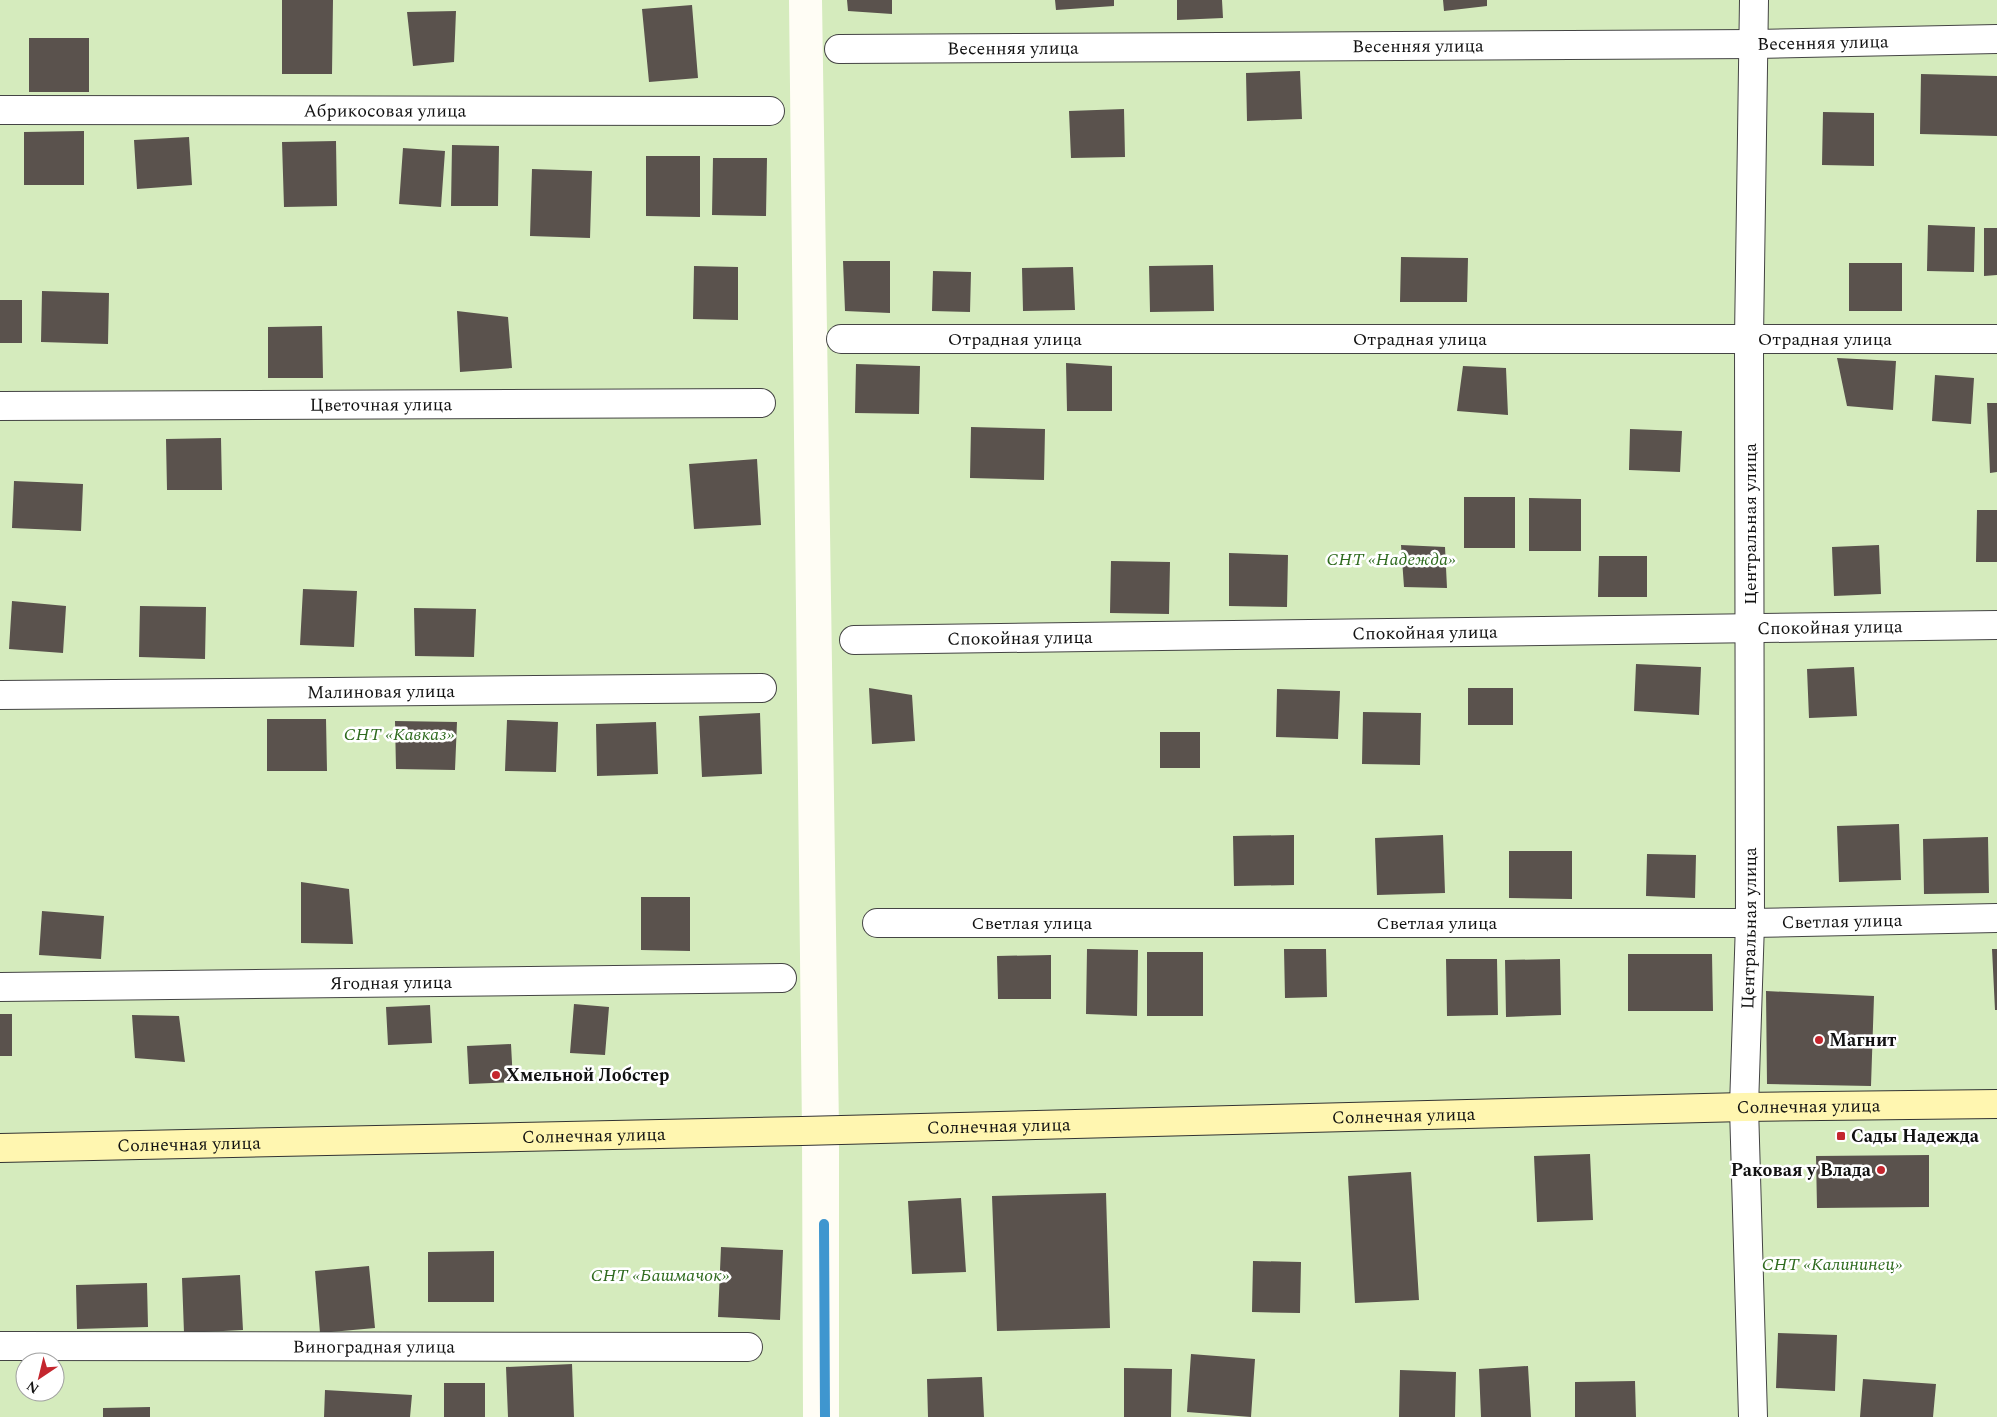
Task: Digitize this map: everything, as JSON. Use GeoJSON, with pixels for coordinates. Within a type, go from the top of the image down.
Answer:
{"type":"FeatureCollection","features":[{"type":"Feature","properties":{"kind":"street","name":"Центральная улица"},"geometry":{"type":"LineString","coordinates":[[1753,1417],[1744,1107],[1750,923],[1749,338],[1755,44],[1754,0]]}},
{"type":"Feature","properties":{"kind":"street","name":"Весенняя улица"},"geometry":{"type":"LineString","coordinates":[[839,49],[1755,44],[1997,39]]}},
{"type":"Feature","properties":{"kind":"street","name":"Абрикосовая улица"},"geometry":{"type":"LineString","coordinates":[[0,110],[770,111]]}},
{"type":"Feature","properties":{"kind":"street","name":"Отрадная улица"},"geometry":{"type":"LineString","coordinates":[[841,338],[1997,339]]}},
{"type":"Feature","properties":{"kind":"street","name":"Цветочная улица"},"geometry":{"type":"LineString","coordinates":[[0,406],[761,403]]}},
{"type":"Feature","properties":{"kind":"street","name":"Спокойная улица"},"geometry":{"type":"LineString","coordinates":[[854,640],[1997,625]]}},
{"type":"Feature","properties":{"kind":"street","name":"Малиновая улица"},"geometry":{"type":"LineString","coordinates":[[0,695],[762,688]]}},
{"type":"Feature","properties":{"kind":"street","name":"Светлая улица"},"geometry":{"type":"LineString","coordinates":[[877,923],[1750,923],[1997,918]]}},
{"type":"Feature","properties":{"kind":"street","name":"Ягодная улица"},"geometry":{"type":"LineString","coordinates":[[0,987],[782,978]]}},
{"type":"Feature","properties":{"kind":"street","name":"Солнечная улица"},"geometry":{"type":"LineString","coordinates":[[0,1148],[1744,1107],[1997,1104]]}},
{"type":"Feature","properties":{"kind":"street","name":"Виноградная улица"},"geometry":{"type":"LineString","coordinates":[[0,1346],[748,1347]]}},
{"type":"Feature","properties":{"kind":"green space","name":"СНТ «Кавказ»"},"geometry":{"type":"Polygon","coordinates":[[[0,0],[789,0],[802,1131],[803,1417],[0,1417],[0,0]]]}},
{"type":"Feature","properties":{"kind":"green space","name":"СНТ «Надежда»"},"geometry":{"type":"Polygon","coordinates":[[[822,0],[1997,0],[1997,1417],[839,1417],[839,1129],[822,0]]]}},
{"type":"Feature","properties":{"kind":"building"},"geometry":{"type":"Polygon","coordinates":[[[282,0],[333,0],[332,74],[282,74],[282,0]]]}},
{"type":"Feature","properties":{"kind":"building"},"geometry":{"type":"Polygon","coordinates":[[[847,0],[892,0],[892,14],[848,11],[847,0]]]}},
{"type":"Feature","properties":{"kind":"building"},"geometry":{"type":"Polygon","coordinates":[[[1055,0],[1114,0],[1114,6],[1056,10],[1055,0]]]}},
{"type":"Feature","properties":{"kind":"building"},"geometry":{"type":"Polygon","coordinates":[[[1177,0],[1222,0],[1223,18],[1177,20],[1177,0]]]}},
{"type":"Feature","properties":{"kind":"building"},"geometry":{"type":"Polygon","coordinates":[[[1443,0],[1487,0],[1487,6],[1444,11],[1443,0]]]}},
{"type":"Feature","properties":{"kind":"building"},"geometry":{"type":"Polygon","coordinates":[[[692,5],[698,78],[649,82],[642,9],[692,5]]]}},
{"type":"Feature","properties":{"kind":"building"},"geometry":{"type":"Polygon","coordinates":[[[456,11],[454,62],[413,66],[407,12],[456,11]]]}},
{"type":"Feature","properties":{"kind":"building"},"geometry":{"type":"Polygon","coordinates":[[[29,38],[89,38],[89,92],[29,92],[29,38]]]}},
{"type":"Feature","properties":{"kind":"building"},"geometry":{"type":"Polygon","coordinates":[[[1300,71],[1302,119],[1247,121],[1246,73],[1300,71]]]}},
{"type":"Feature","properties":{"kind":"building"},"geometry":{"type":"Polygon","coordinates":[[[1921,74],[1997,76],[1997,136],[1920,134],[1921,74]]]}},
{"type":"Feature","properties":{"kind":"building"},"geometry":{"type":"Polygon","coordinates":[[[1124,109],[1125,157],[1071,158],[1069,111],[1124,109]]]}},
{"type":"Feature","properties":{"kind":"building"},"geometry":{"type":"Polygon","coordinates":[[[1823,112],[1874,113],[1874,166],[1822,165],[1823,112]]]}},
{"type":"Feature","properties":{"kind":"building"},"geometry":{"type":"Polygon","coordinates":[[[84,131],[84,185],[24,185],[24,132],[84,131]]]}},
{"type":"Feature","properties":{"kind":"building"},"geometry":{"type":"Polygon","coordinates":[[[189,137],[192,185],[137,189],[134,140],[189,137]]]}},
{"type":"Feature","properties":{"kind":"building"},"geometry":{"type":"Polygon","coordinates":[[[336,141],[337,206],[284,207],[282,142],[336,141]]]}},
{"type":"Feature","properties":{"kind":"building"},"geometry":{"type":"Polygon","coordinates":[[[452,145],[499,146],[498,206],[451,206],[452,145]]]}},
{"type":"Feature","properties":{"kind":"building"},"geometry":{"type":"Polygon","coordinates":[[[403,148],[445,151],[441,207],[399,204],[403,148]]]}},
{"type":"Feature","properties":{"kind":"building"},"geometry":{"type":"Polygon","coordinates":[[[646,156],[700,156],[700,217],[646,216],[646,156]]]}},
{"type":"Feature","properties":{"kind":"building"},"geometry":{"type":"Polygon","coordinates":[[[713,158],[767,158],[766,216],[712,215],[713,158]]]}},
{"type":"Feature","properties":{"kind":"building"},"geometry":{"type":"Polygon","coordinates":[[[532,169],[592,171],[590,238],[530,236],[532,169]]]}},
{"type":"Feature","properties":{"kind":"building"},"geometry":{"type":"Polygon","coordinates":[[[1928,225],[1975,227],[1974,272],[1927,271],[1928,225]]]}},
{"type":"Feature","properties":{"kind":"building"},"geometry":{"type":"Polygon","coordinates":[[[1984,228],[1997,228],[1997,275],[1984,276],[1984,228]]]}},
{"type":"Feature","properties":{"kind":"building"},"geometry":{"type":"Polygon","coordinates":[[[1401,257],[1468,258],[1467,302],[1400,302],[1401,257]]]}},
{"type":"Feature","properties":{"kind":"building"},"geometry":{"type":"Polygon","coordinates":[[[843,261],[890,261],[890,313],[845,311],[843,261]]]}},
{"type":"Feature","properties":{"kind":"building"},"geometry":{"type":"Polygon","coordinates":[[[1849,263],[1902,263],[1902,311],[1849,311],[1849,263]]]}},
{"type":"Feature","properties":{"kind":"building"},"geometry":{"type":"Polygon","coordinates":[[[1213,265],[1214,311],[1150,312],[1149,266],[1213,265]]]}},
{"type":"Feature","properties":{"kind":"building"},"geometry":{"type":"Polygon","coordinates":[[[694,266],[738,267],[738,320],[693,319],[694,266]]]}},
{"type":"Feature","properties":{"kind":"building"},"geometry":{"type":"Polygon","coordinates":[[[1073,267],[1075,310],[1023,311],[1022,268],[1073,267]]]}},
{"type":"Feature","properties":{"kind":"building"},"geometry":{"type":"Polygon","coordinates":[[[933,271],[971,272],[970,312],[932,311],[933,271]]]}},
{"type":"Feature","properties":{"kind":"building"},"geometry":{"type":"Polygon","coordinates":[[[42,291],[109,293],[108,344],[41,342],[42,291]]]}},
{"type":"Feature","properties":{"kind":"building"},"geometry":{"type":"Polygon","coordinates":[[[0,300],[22,300],[22,343],[0,343],[0,300]]]}},
{"type":"Feature","properties":{"kind":"building"},"geometry":{"type":"Polygon","coordinates":[[[457,311],[508,317],[512,368],[460,372],[457,311]]]}},
{"type":"Feature","properties":{"kind":"building"},"geometry":{"type":"Polygon","coordinates":[[[322,326],[323,378],[268,378],[268,327],[322,326]]]}},
{"type":"Feature","properties":{"kind":"building"},"geometry":{"type":"Polygon","coordinates":[[[1837,358],[1896,361],[1893,410],[1847,406],[1837,358]]]}},
{"type":"Feature","properties":{"kind":"building"},"geometry":{"type":"Polygon","coordinates":[[[1066,363],[1112,366],[1112,411],[1067,411],[1066,363]]]}},
{"type":"Feature","properties":{"kind":"building"},"geometry":{"type":"Polygon","coordinates":[[[856,364],[920,366],[919,414],[855,413],[856,364]]]}},
{"type":"Feature","properties":{"kind":"building"},"geometry":{"type":"Polygon","coordinates":[[[1463,366],[1506,368],[1508,415],[1457,411],[1463,366]]]}},
{"type":"Feature","properties":{"kind":"building"},"geometry":{"type":"Polygon","coordinates":[[[1935,375],[1974,378],[1971,424],[1932,421],[1935,375]]]}},
{"type":"Feature","properties":{"kind":"building"},"geometry":{"type":"Polygon","coordinates":[[[1987,403],[1997,403],[1997,472],[1990,473],[1987,403]]]}},
{"type":"Feature","properties":{"kind":"building"},"geometry":{"type":"Polygon","coordinates":[[[971,427],[1045,429],[1044,480],[970,478],[971,427]]]}},
{"type":"Feature","properties":{"kind":"building"},"geometry":{"type":"Polygon","coordinates":[[[1630,429],[1682,431],[1680,472],[1629,470],[1630,429]]]}},
{"type":"Feature","properties":{"kind":"building"},"geometry":{"type":"Polygon","coordinates":[[[221,438],[222,490],[167,490],[166,439],[221,438]]]}},
{"type":"Feature","properties":{"kind":"building"},"geometry":{"type":"Polygon","coordinates":[[[757,459],[761,525],[694,529],[689,464],[757,459]]]}},
{"type":"Feature","properties":{"kind":"building"},"geometry":{"type":"Polygon","coordinates":[[[14,481],[83,484],[81,531],[12,528],[14,481]]]}},
{"type":"Feature","properties":{"kind":"building"},"geometry":{"type":"Polygon","coordinates":[[[1464,497],[1515,497],[1515,548],[1464,548],[1464,497]]]}},
{"type":"Feature","properties":{"kind":"building"},"geometry":{"type":"Polygon","coordinates":[[[1529,498],[1581,499],[1581,551],[1529,551],[1529,498]]]}},
{"type":"Feature","properties":{"kind":"building"},"geometry":{"type":"Polygon","coordinates":[[[1977,510],[1997,510],[1997,562],[1976,562],[1977,510]]]}},
{"type":"Feature","properties":{"kind":"building"},"geometry":{"type":"Polygon","coordinates":[[[1401,545],[1445,547],[1447,588],[1404,587],[1401,545]]]}},
{"type":"Feature","properties":{"kind":"building"},"geometry":{"type":"Polygon","coordinates":[[[1879,545],[1881,594],[1834,596],[1832,547],[1879,545]]]}},
{"type":"Feature","properties":{"kind":"building"},"geometry":{"type":"Polygon","coordinates":[[[1229,553],[1288,555],[1287,607],[1229,606],[1229,553]]]}},
{"type":"Feature","properties":{"kind":"building"},"geometry":{"type":"Polygon","coordinates":[[[1599,556],[1647,556],[1647,597],[1598,597],[1599,556]]]}},
{"type":"Feature","properties":{"kind":"building"},"geometry":{"type":"Polygon","coordinates":[[[1111,561],[1170,562],[1169,614],[1110,613],[1111,561]]]}},
{"type":"Feature","properties":{"kind":"building"},"geometry":{"type":"Polygon","coordinates":[[[303,589],[357,591],[354,647],[300,645],[303,589]]]}},
{"type":"Feature","properties":{"kind":"building"},"geometry":{"type":"Polygon","coordinates":[[[12,601],[66,606],[63,653],[9,649],[12,601]]]}},
{"type":"Feature","properties":{"kind":"building"},"geometry":{"type":"Polygon","coordinates":[[[140,606],[206,607],[205,659],[139,657],[140,606]]]}},
{"type":"Feature","properties":{"kind":"building"},"geometry":{"type":"Polygon","coordinates":[[[414,608],[476,609],[474,657],[415,656],[414,608]]]}},
{"type":"Feature","properties":{"kind":"building"},"geometry":{"type":"Polygon","coordinates":[[[1636,664],[1701,667],[1699,715],[1634,711],[1636,664]]]}},
{"type":"Feature","properties":{"kind":"building"},"geometry":{"type":"Polygon","coordinates":[[[1854,667],[1857,716],[1809,718],[1807,669],[1854,667]]]}},
{"type":"Feature","properties":{"kind":"building"},"geometry":{"type":"Polygon","coordinates":[[[869,688],[912,695],[915,741],[872,744],[869,688]]]}},
{"type":"Feature","properties":{"kind":"building"},"geometry":{"type":"Polygon","coordinates":[[[1468,688],[1513,688],[1513,725],[1468,725],[1468,688]]]}},
{"type":"Feature","properties":{"kind":"building"},"geometry":{"type":"Polygon","coordinates":[[[1277,689],[1340,691],[1338,739],[1276,737],[1277,689]]]}},
{"type":"Feature","properties":{"kind":"building"},"geometry":{"type":"Polygon","coordinates":[[[1363,712],[1421,713],[1420,765],[1362,764],[1363,712]]]}},
{"type":"Feature","properties":{"kind":"building"},"geometry":{"type":"Polygon","coordinates":[[[760,713],[762,774],[702,777],[699,716],[760,713]]]}},
{"type":"Feature","properties":{"kind":"building"},"geometry":{"type":"Polygon","coordinates":[[[267,719],[326,719],[327,771],[267,771],[267,719]]]}},
{"type":"Feature","properties":{"kind":"building"},"geometry":{"type":"Polygon","coordinates":[[[507,720],[558,722],[556,772],[505,771],[507,720]]]}},
{"type":"Feature","properties":{"kind":"building"},"geometry":{"type":"Polygon","coordinates":[[[395,721],[457,722],[455,770],[396,769],[395,721]]]}},
{"type":"Feature","properties":{"kind":"building"},"geometry":{"type":"Polygon","coordinates":[[[656,722],[658,774],[597,776],[596,724],[656,722]]]}},
{"type":"Feature","properties":{"kind":"building"},"geometry":{"type":"Polygon","coordinates":[[[1160,732],[1200,732],[1200,768],[1160,768],[1160,732]]]}},
{"type":"Feature","properties":{"kind":"building"},"geometry":{"type":"Polygon","coordinates":[[[1899,824],[1901,880],[1839,882],[1837,826],[1899,824]]]}},
{"type":"Feature","properties":{"kind":"building"},"geometry":{"type":"Polygon","coordinates":[[[1294,835],[1294,885],[1234,886],[1233,836],[1294,835]]]}},
{"type":"Feature","properties":{"kind":"building"},"geometry":{"type":"Polygon","coordinates":[[[1443,835],[1445,893],[1377,895],[1375,838],[1443,835]]]}},
{"type":"Feature","properties":{"kind":"building"},"geometry":{"type":"Polygon","coordinates":[[[1988,837],[1989,893],[1924,894],[1923,839],[1988,837]]]}},
{"type":"Feature","properties":{"kind":"building"},"geometry":{"type":"Polygon","coordinates":[[[1509,851],[1572,851],[1572,899],[1509,898],[1509,851]]]}},
{"type":"Feature","properties":{"kind":"building"},"geometry":{"type":"Polygon","coordinates":[[[1647,854],[1696,855],[1695,898],[1646,896],[1647,854]]]}},
{"type":"Feature","properties":{"kind":"building"},"geometry":{"type":"Polygon","coordinates":[[[301,882],[349,889],[353,944],[301,943],[301,882]]]}},
{"type":"Feature","properties":{"kind":"building"},"geometry":{"type":"Polygon","coordinates":[[[641,897],[690,897],[690,951],[641,950],[641,897]]]}},
{"type":"Feature","properties":{"kind":"building"},"geometry":{"type":"Polygon","coordinates":[[[42,911],[104,916],[101,959],[39,955],[42,911]]]}},
{"type":"Feature","properties":{"kind":"building"},"geometry":{"type":"Polygon","coordinates":[[[1087,949],[1138,950],[1137,1016],[1086,1014],[1087,949]]]}},
{"type":"Feature","properties":{"kind":"building"},"geometry":{"type":"Polygon","coordinates":[[[1284,949],[1326,949],[1327,997],[1285,998],[1284,949]]]}},
{"type":"Feature","properties":{"kind":"building"},"geometry":{"type":"Polygon","coordinates":[[[1992,949],[1997,949],[1997,1010],[1995,1010],[1992,949]]]}},
{"type":"Feature","properties":{"kind":"building"},"geometry":{"type":"Polygon","coordinates":[[[1147,952],[1203,952],[1203,1016],[1147,1016],[1147,952]]]}},
{"type":"Feature","properties":{"kind":"building"},"geometry":{"type":"Polygon","coordinates":[[[1628,954],[1712,954],[1713,1011],[1628,1011],[1628,954]]]}},
{"type":"Feature","properties":{"kind":"building"},"geometry":{"type":"Polygon","coordinates":[[[1051,955],[1051,999],[998,999],[997,956],[1051,955]]]}},
{"type":"Feature","properties":{"kind":"building"},"geometry":{"type":"Polygon","coordinates":[[[1446,959],[1497,959],[1498,1015],[1447,1016],[1446,959]]]}},
{"type":"Feature","properties":{"kind":"building"},"geometry":{"type":"Polygon","coordinates":[[[1560,959],[1561,1015],[1506,1017],[1505,960],[1560,959]]]}},
{"type":"Feature","properties":{"kind":"building","name":"Магнит"},"geometry":{"type":"Polygon","coordinates":[[[1766,991],[1874,996],[1871,1086],[1767,1084],[1766,991]]]}},
{"type":"Feature","properties":{"kind":"building"},"geometry":{"type":"Polygon","coordinates":[[[574,1004],[609,1007],[605,1055],[570,1053],[574,1004]]]}},
{"type":"Feature","properties":{"kind":"building"},"geometry":{"type":"Polygon","coordinates":[[[430,1005],[432,1043],[388,1045],[386,1007],[430,1005]]]}},
{"type":"Feature","properties":{"kind":"building"},"geometry":{"type":"Polygon","coordinates":[[[0,1014],[12,1014],[12,1056],[0,1056],[0,1014]]]}},
{"type":"Feature","properties":{"kind":"building"},"geometry":{"type":"Polygon","coordinates":[[[132,1015],[179,1016],[185,1062],[135,1058],[132,1015]]]}},
{"type":"Feature","properties":{"kind":"building"},"geometry":{"type":"Polygon","coordinates":[[[511,1044],[513,1082],[469,1084],[467,1046],[511,1044]]]}},
{"type":"Feature","properties":{"kind":"building"},"geometry":{"type":"Polygon","coordinates":[[[1590,1154],[1593,1220],[1537,1222],[1534,1156],[1590,1154]]]}},
{"type":"Feature","properties":{"kind":"building"},"geometry":{"type":"Polygon","coordinates":[[[1929,1155],[1929,1207],[1817,1208],[1816,1156],[1929,1155]]]}},
{"type":"Feature","properties":{"kind":"building"},"geometry":{"type":"Polygon","coordinates":[[[1411,1172],[1419,1300],[1355,1303],[1348,1176],[1411,1172]]]}},
{"type":"Feature","properties":{"kind":"building"},"geometry":{"type":"Polygon","coordinates":[[[1106,1193],[1110,1328],[997,1331],[992,1196],[1106,1193]]]}},
{"type":"Feature","properties":{"kind":"building"},"geometry":{"type":"Polygon","coordinates":[[[961,1198],[966,1272],[912,1274],[908,1201],[961,1198]]]}},
{"type":"Feature","properties":{"kind":"building"},"geometry":{"type":"Polygon","coordinates":[[[721,1247],[783,1250],[780,1320],[718,1317],[721,1247]]]}},
{"type":"Feature","properties":{"kind":"building"},"geometry":{"type":"Polygon","coordinates":[[[494,1251],[494,1302],[428,1302],[428,1252],[494,1251]]]}},
{"type":"Feature","properties":{"kind":"building"},"geometry":{"type":"Polygon","coordinates":[[[1253,1261],[1301,1262],[1300,1313],[1252,1312],[1253,1261]]]}},
{"type":"Feature","properties":{"kind":"building"},"geometry":{"type":"Polygon","coordinates":[[[369,1266],[375,1328],[320,1333],[315,1271],[369,1266]]]}},
{"type":"Feature","properties":{"kind":"building"},"geometry":{"type":"Polygon","coordinates":[[[240,1275],[243,1330],[184,1333],[182,1278],[240,1275]]]}},
{"type":"Feature","properties":{"kind":"building"},"geometry":{"type":"Polygon","coordinates":[[[147,1283],[148,1327],[77,1329],[76,1285],[147,1283]]]}},
{"type":"Feature","properties":{"kind":"building"},"geometry":{"type":"Polygon","coordinates":[[[1778,1333],[1837,1335],[1835,1391],[1776,1388],[1778,1333]]]}},
{"type":"Feature","properties":{"kind":"building"},"geometry":{"type":"Polygon","coordinates":[[[1191,1354],[1255,1359],[1251,1417],[1187,1412],[1191,1354]]]}},
{"type":"Feature","properties":{"kind":"building"},"geometry":{"type":"Polygon","coordinates":[[[572,1364],[574,1417],[508,1417],[506,1367],[572,1364]]]}},
{"type":"Feature","properties":{"kind":"building"},"geometry":{"type":"Polygon","coordinates":[[[1528,1366],[1531,1417],[1481,1417],[1479,1369],[1528,1366]]]}},
{"type":"Feature","properties":{"kind":"building"},"geometry":{"type":"Polygon","coordinates":[[[1124,1368],[1172,1369],[1171,1417],[1124,1417],[1124,1368]]]}},
{"type":"Feature","properties":{"kind":"building"},"geometry":{"type":"Polygon","coordinates":[[[1400,1370],[1456,1372],[1455,1417],[1399,1417],[1400,1370]]]}},
{"type":"Feature","properties":{"kind":"building"},"geometry":{"type":"Polygon","coordinates":[[[982,1377],[984,1417],[928,1417],[927,1379],[982,1377]]]}},
{"type":"Feature","properties":{"kind":"building"},"geometry":{"type":"Polygon","coordinates":[[[1863,1379],[1936,1384],[1933,1417],[1860,1417],[1863,1379]]]}},
{"type":"Feature","properties":{"kind":"building"},"geometry":{"type":"Polygon","coordinates":[[[1635,1381],[1636,1417],[1575,1417],[1575,1382],[1635,1381]]]}},
{"type":"Feature","properties":{"kind":"building"},"geometry":{"type":"Polygon","coordinates":[[[444,1383],[485,1383],[485,1417],[444,1417],[444,1383]]]}},
{"type":"Feature","properties":{"kind":"building"},"geometry":{"type":"Polygon","coordinates":[[[325,1390],[412,1395],[410,1417],[324,1417],[325,1390]]]}},
{"type":"Feature","properties":{"kind":"building"},"geometry":{"type":"Polygon","coordinates":[[[150,1407],[150,1417],[103,1417],[103,1408],[150,1407]]]}},
{"type":"Feature","properties":{"kind":"waterway"},"geometry":{"type":"LineString","coordinates":[[824,1224],[825,1417]]}},
{"type":"Feature","properties":{"kind":"place","name":"Магнит"},"geometry":{"type":"Point","coordinates":[1819,1040]}},
{"type":"Feature","properties":{"kind":"place","name":"Хмельной Лобстер"},"geometry":{"type":"Point","coordinates":[496,1075]}},
{"type":"Feature","properties":{"kind":"place","name":"Сады Надежда"},"geometry":{"type":"Point","coordinates":[1841,1136]}},
{"type":"Feature","properties":{"kind":"place","name":"Раковая у Влада"},"geometry":{"type":"Point","coordinates":[1881,1170]}},
{"type":"Feature","properties":{"kind":"park label","name":"СНТ «Калининец»"},"geometry":{"type":"Point","coordinates":[1832,1264]}},
{"type":"Feature","properties":{"kind":"park label","name":"СНТ «Башмачок»"},"geometry":{"type":"Point","coordinates":[660,1275]}}]}
